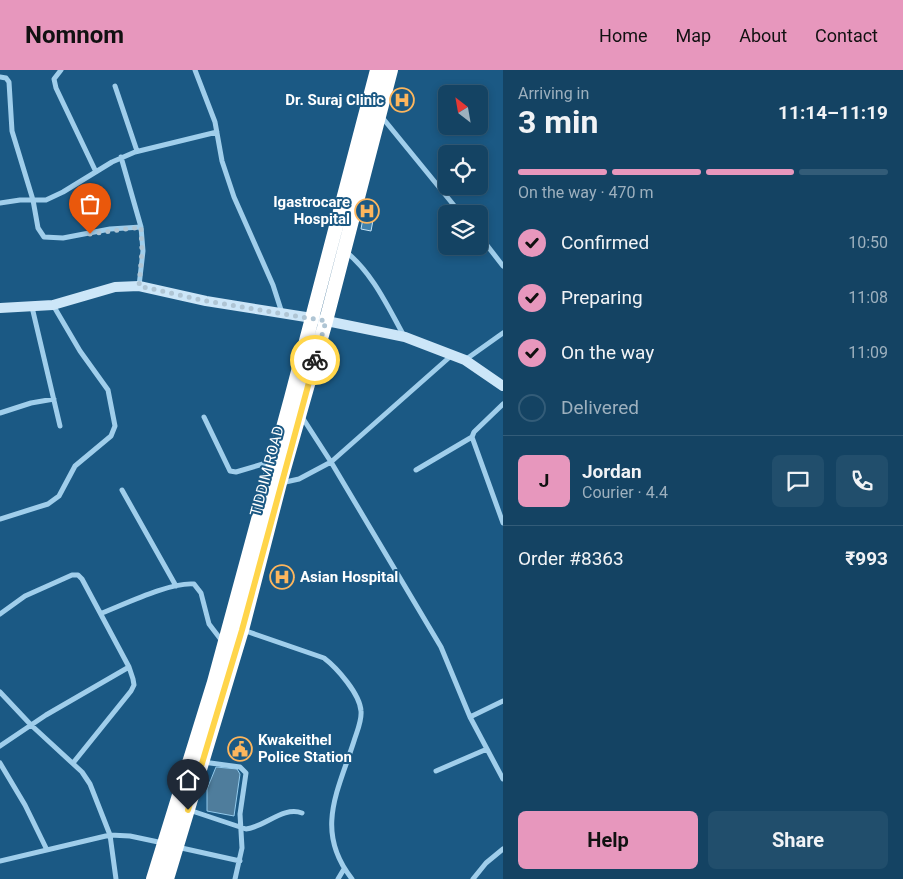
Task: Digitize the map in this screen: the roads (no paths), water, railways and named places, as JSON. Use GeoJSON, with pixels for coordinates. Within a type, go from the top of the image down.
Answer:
{"type":"FeatureCollection","features":[{"type":"Feature","properties":{"kind":"highway","name":"TIDDIM ROAD"},"geometry":{"type":"LineString","coordinates":[[153,879],[188,810],[242,630],[300,413],[319,319],[377,70]]}},
{"type":"Feature","properties":{"kind":"highway","name":"TIDDIM ROAD"},"geometry":{"type":"LineString","coordinates":[[167,879],[171,845],[273,461],[319,319],[344,251],[391,70]]}},
{"type":"Feature","properties":{"kind":"street"},"geometry":{"type":"LineString","coordinates":[[61,70],[54,79],[56,88],[96,172]]}},
{"type":"Feature","properties":{"kind":"street"},"geometry":{"type":"LineString","coordinates":[[195,70],[215,122],[222,161],[234,197],[273,285],[282,314]]}},
{"type":"Feature","properties":{"kind":"street"},"geometry":{"type":"LineString","coordinates":[[0,77],[6,78],[9,82],[12,131],[33,200],[38,228],[46,238],[80,236],[101,231],[141,227]]}},
{"type":"Feature","properties":{"kind":"street"},"geometry":{"type":"LineString","coordinates":[[115,86],[137,151]]}},
{"type":"Feature","properties":{"kind":"street"},"geometry":{"type":"LineString","coordinates":[[380,113],[454,205]]}},
{"type":"Feature","properties":{"kind":"street"},"geometry":{"type":"LineString","coordinates":[[0,203],[13,200],[52,198],[122,157],[137,151],[217,132]]}},
{"type":"Feature","properties":{"kind":"street"},"geometry":{"type":"LineString","coordinates":[[122,157],[141,227],[142,251],[139,286]]}},
{"type":"Feature","properties":{"kind":"street"},"geometry":{"type":"LineString","coordinates":[[488,247],[503,266]]}},
{"type":"Feature","properties":{"kind":"street"},"geometry":{"type":"LineString","coordinates":[[344,251],[359,264],[383,298],[405,338]]}},
{"type":"Feature","properties":{"kind":"street"},"geometry":{"type":"LineString","coordinates":[[0,308],[53,305],[115,287],[139,286],[206,301],[319,319],[405,338],[465,360],[503,386]]}},
{"type":"Feature","properties":{"kind":"street"},"geometry":{"type":"LineString","coordinates":[[0,519],[55,500],[75,466],[111,436],[115,430],[113,406],[108,390],[80,351],[53,305]]}},
{"type":"Feature","properties":{"kind":"street"},"geometry":{"type":"LineString","coordinates":[[32,307],[60,426]]}},
{"type":"Feature","properties":{"kind":"street"},"geometry":{"type":"LineString","coordinates":[[465,360],[503,333]]}},
{"type":"Feature","properties":{"kind":"street"},"geometry":{"type":"LineString","coordinates":[[280,484],[299,479],[331,462],[452,354]]}},
{"type":"Feature","properties":{"kind":"street"},"geometry":{"type":"LineString","coordinates":[[0,413],[31,403],[54,399]]}},
{"type":"Feature","properties":{"kind":"street"},"geometry":{"type":"LineString","coordinates":[[416,470],[472,437],[474,432],[503,404]]}},
{"type":"Feature","properties":{"kind":"street"},"geometry":{"type":"LineString","coordinates":[[300,413],[441,646],[470,717],[503,779]]}},
{"type":"Feature","properties":{"kind":"street"},"geometry":{"type":"LineString","coordinates":[[204,417],[231,472],[273,461]]}},
{"type":"Feature","properties":{"kind":"street"},"geometry":{"type":"LineString","coordinates":[[472,437],[503,523]]}},
{"type":"Feature","properties":{"kind":"street"},"geometry":{"type":"LineString","coordinates":[[122,490],[176,586]]}},
{"type":"Feature","properties":{"kind":"street"},"geometry":{"type":"LineString","coordinates":[[0,614],[25,596],[72,575],[78,575],[102,613],[129,667],[134,679],[131,691],[72,763]]}},
{"type":"Feature","properties":{"kind":"street"},"geometry":{"type":"LineString","coordinates":[[102,613],[176,586],[189,584],[198,587],[210,624],[224,643]]}},
{"type":"Feature","properties":{"kind":"street"},"geometry":{"type":"LineString","coordinates":[[242,630],[324,658],[335,667],[357,698],[361,718],[340,778],[332,827],[337,854],[344,869],[352,879]]}},
{"type":"Feature","properties":{"kind":"street"},"geometry":{"type":"LineString","coordinates":[[0,746],[31,725],[129,667]]}},
{"type":"Feature","properties":{"kind":"street"},"geometry":{"type":"LineString","coordinates":[[0,692],[31,725],[82,772],[90,784],[110,836],[116,879]]}},
{"type":"Feature","properties":{"kind":"street"},"geometry":{"type":"LineString","coordinates":[[470,717],[503,701]]}},
{"type":"Feature","properties":{"kind":"street"},"geometry":{"type":"LineString","coordinates":[[436,771],[488,749]]}},
{"type":"Feature","properties":{"kind":"street"},"geometry":{"type":"LineString","coordinates":[[203,762],[240,767],[246,772],[240,814],[242,848],[236,879]]}},
{"type":"Feature","properties":{"kind":"street"},"geometry":{"type":"LineString","coordinates":[[0,763],[25,805],[47,850]]}},
{"type":"Feature","properties":{"kind":"street"},"geometry":{"type":"LineString","coordinates":[[188,810],[241,829],[255,828],[289,812],[302,813]]}},
{"type":"Feature","properties":{"kind":"street"},"geometry":{"type":"LineString","coordinates":[[0,860],[110,836],[130,836],[240,861]]}},
{"type":"Feature","properties":{"kind":"street"},"geometry":{"type":"LineString","coordinates":[[473,879],[489,860],[503,849]]}},
{"type":"Feature","properties":{"kind":"street"},"geometry":{"type":"LineString","coordinates":[[338,879],[344,869]]}},
{"type":"Feature","properties":{"kind":"water"},"geometry":{"type":"Polygon","coordinates":[[[216,767],[237,769],[240,774],[234,816],[207,811],[207,789],[216,767]]]}},
{"type":"Feature","properties":{"kind":"place","name":"Dr. Suraj Clinic"},"geometry":{"type":"Point","coordinates":[402,100]}},
{"type":"Feature","properties":{"kind":"place","name":"Igastrocare Hospital"},"geometry":{"type":"Point","coordinates":[367,211]}},
{"type":"Feature","properties":{"kind":"place","name":"Asian Hospital"},"geometry":{"type":"Point","coordinates":[282,577]}},
{"type":"Feature","properties":{"kind":"place","name":"Kwakeithel Police Station"},"geometry":{"type":"Point","coordinates":[240,749]}}]}
